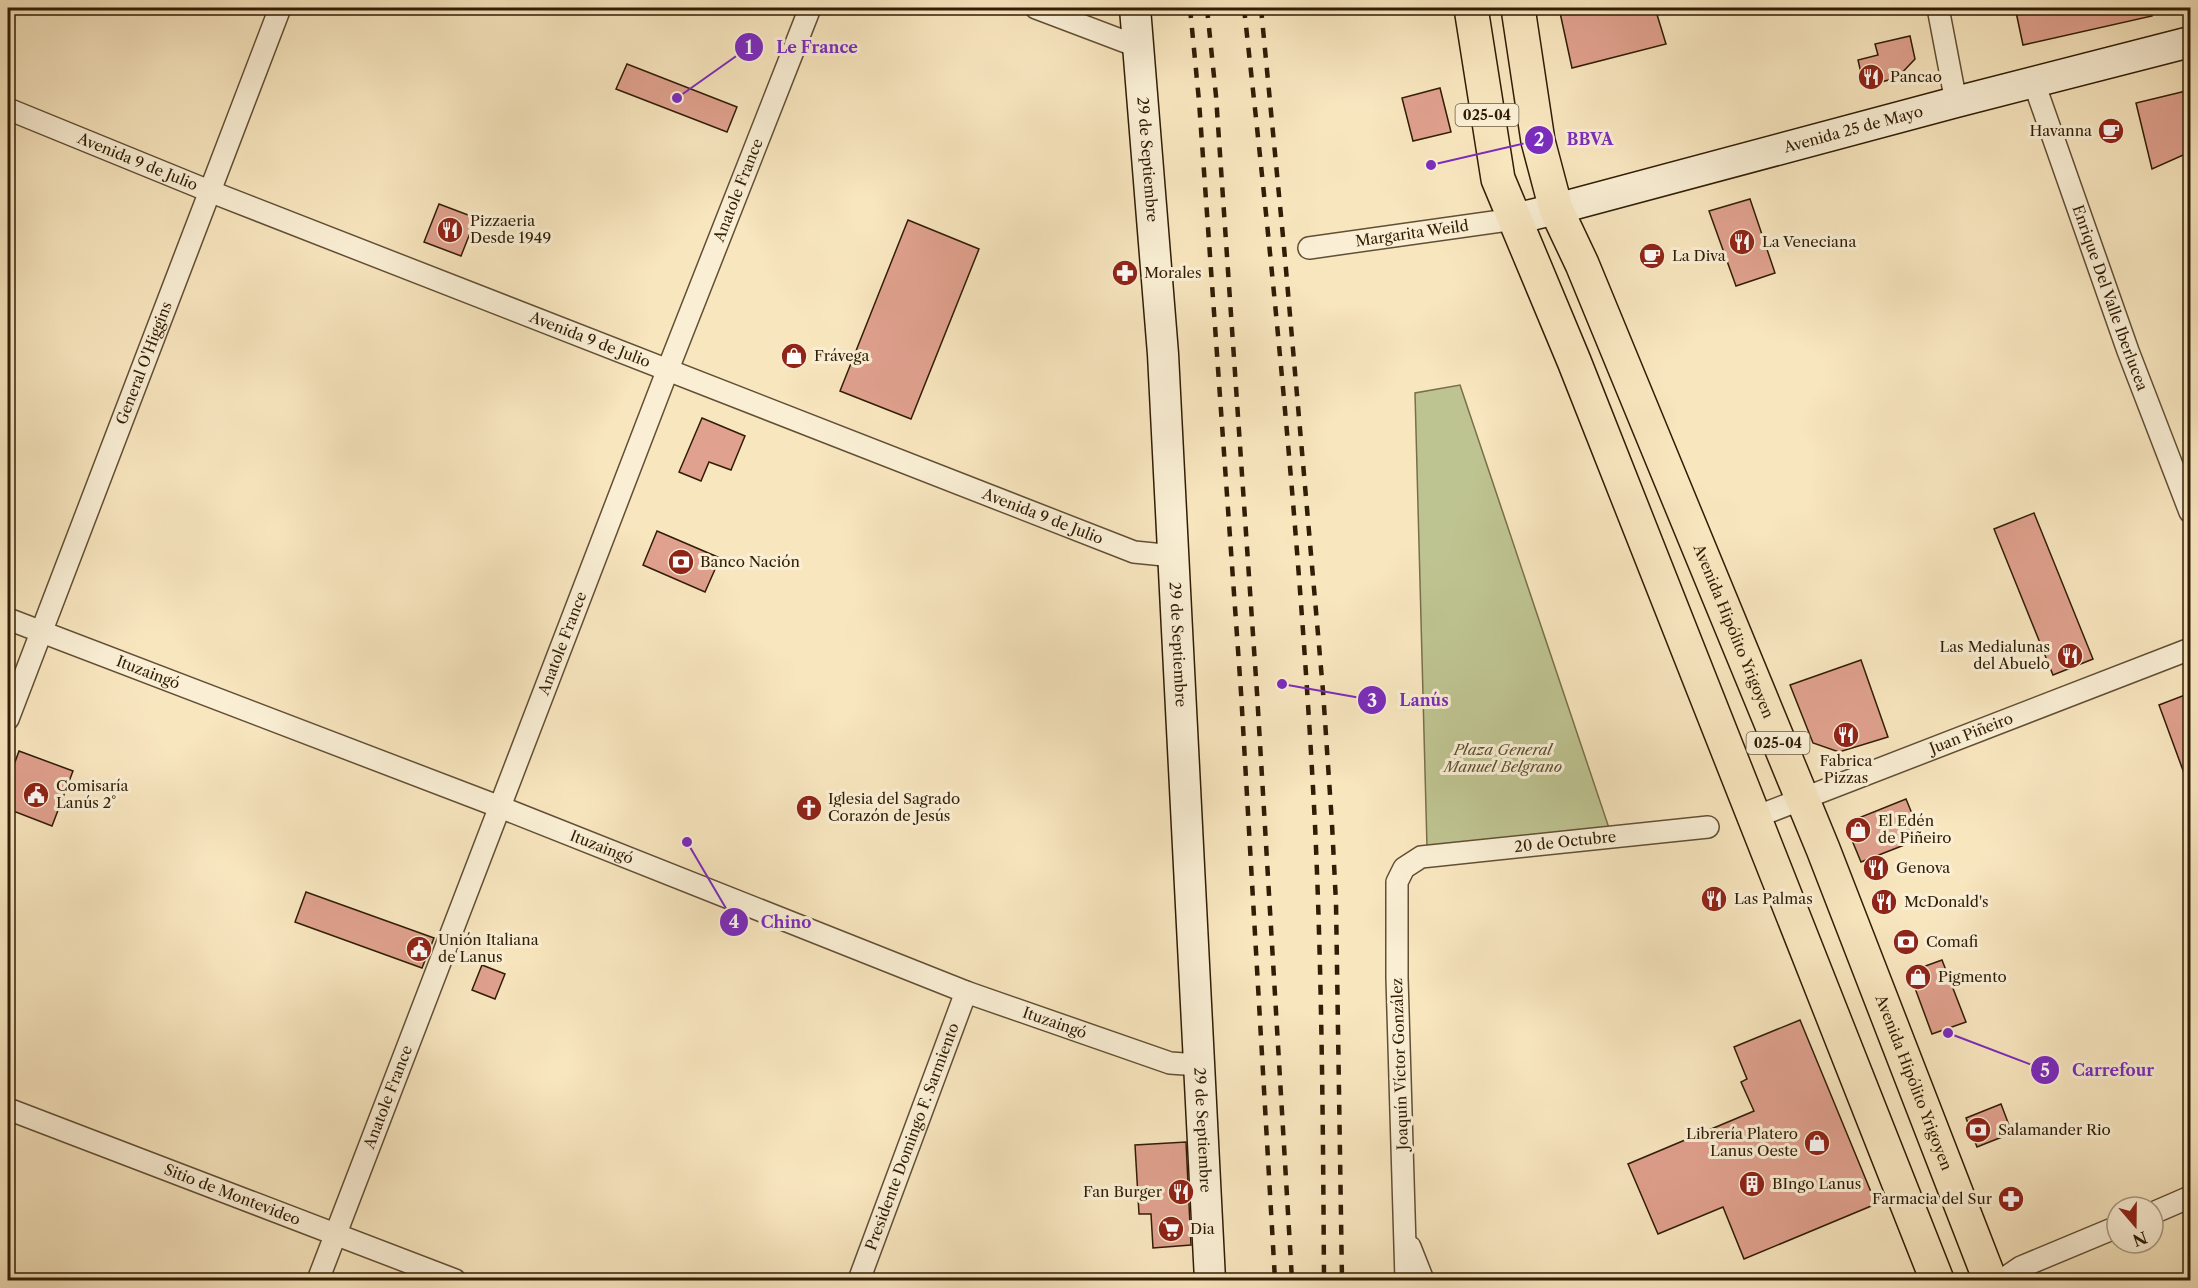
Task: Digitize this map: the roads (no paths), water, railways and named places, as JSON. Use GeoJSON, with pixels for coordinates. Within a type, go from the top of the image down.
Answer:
{"type":"FeatureCollection","features":[{"type":"Feature","properties":{"kind":"main road","name":"025-04"},"geometry":{"type":"LineString","coordinates":[[1471,8],[1498,179],[1574,361],[1937,1281]]}},
{"type":"Feature","properties":{"kind":"main road","name":"Avenida Hipólito Yrigoyen"},"geometry":{"type":"LineString","coordinates":[[1518,8],[1538,141],[1556,209],[1582,264],[1823,849],[1990,1281]]}},
{"type":"Feature","properties":{"kind":"street","name":"General O'Higgins"},"geometry":{"type":"LineString","coordinates":[[8,719],[280,8]]}},
{"type":"Feature","properties":{"kind":"street","name":"Anatole France"},"geometry":{"type":"LineString","coordinates":[[318,1281],[668,369],[810,8]]}},
{"type":"Feature","properties":{"kind":"street"},"geometry":{"type":"LineString","coordinates":[[1036,8],[1139,47]]}},
{"type":"Feature","properties":{"kind":"street","name":"29 de Septiembre"},"geometry":{"type":"LineString","coordinates":[[1136,8],[1163,354],[1210,1281]]}},
{"type":"Feature","properties":{"kind":"street"},"geometry":{"type":"LineString","coordinates":[[1938,8],[1956,102]]}},
{"type":"Feature","properties":{"kind":"street","name":"Avenida 25 de Mayo"},"geometry":{"type":"LineString","coordinates":[[1515,219],[2190,42]]}},
{"type":"Feature","properties":{"kind":"street","name":"Enrique Del Valle Iberlucea"},"geometry":{"type":"LineString","coordinates":[[2034,82],[2128,351],[2190,512]]}},
{"type":"Feature","properties":{"kind":"street","name":"Avenida 9 de Julio"},"geometry":{"type":"LineString","coordinates":[[8,109],[209,191],[1134,552],[1174,556]]}},
{"type":"Feature","properties":{"kind":"street","name":"Margarita Weild"},"geometry":{"type":"LineString","coordinates":[[1309,248],[1515,219]]}},
{"type":"Feature","properties":{"kind":"street","name":"Ituzaingó"},"geometry":{"type":"LineString","coordinates":[[8,619],[500,807],[966,992],[1170,1064],[1199,1065]]}},
{"type":"Feature","properties":{"kind":"street","name":"Juan Piñeiro"},"geometry":{"type":"LineString","coordinates":[[1753,818],[2190,649]]}},
{"type":"Feature","properties":{"kind":"street","name":"20 de Octubre"},"geometry":{"type":"LineString","coordinates":[[1421,857],[1708,827]]}},
{"type":"Feature","properties":{"kind":"street","name":"Joaquín Víctor González"},"geometry":{"type":"LineString","coordinates":[[1406,1281],[1397,978],[1397,882],[1404,868],[1421,857]]}},
{"type":"Feature","properties":{"kind":"street","name":"Presidente Domingo F. Sarmiento"},"geometry":{"type":"LineString","coordinates":[[859,1281],[966,992]]}},
{"type":"Feature","properties":{"kind":"street","name":"Sitio de Montevideo"},"geometry":{"type":"LineString","coordinates":[[8,1109],[455,1281]]}},
{"type":"Feature","properties":{"kind":"street"},"geometry":{"type":"LineString","coordinates":[[2165,1208],[2190,1197]]}},
{"type":"Feature","properties":{"kind":"street"},"geometry":{"type":"LineString","coordinates":[[2002,1281],[2021,1267],[2105,1232]]}},
{"type":"Feature","properties":{"kind":"street"},"geometry":{"type":"LineString","coordinates":[[1405,1235],[1423,1281]]}},
{"type":"Feature","properties":{"kind":"railway"},"geometry":{"type":"LineString","coordinates":[[1190,8],[1199,101],[1241,692],[1275,1280]]}},
{"type":"Feature","properties":{"kind":"railway"},"geometry":{"type":"LineString","coordinates":[[1207,8],[1216,96],[1257,693],[1292,1280]]}},
{"type":"Feature","properties":{"kind":"railway"},"geometry":{"type":"LineString","coordinates":[[1244,8],[1286,416],[1309,723],[1319,939],[1324,1280]]}},
{"type":"Feature","properties":{"kind":"railway"},"geometry":{"type":"LineString","coordinates":[[1261,8],[1323,691],[1332,824],[1336,903],[1342,1280]]}},
{"type":"Feature","properties":{"kind":"place","name":"Pancao"},"geometry":{"type":"Point","coordinates":[1871,77]}},
{"type":"Feature","properties":{"kind":"place","name":"Le France"},"geometry":{"type":"Point","coordinates":[677,98]}},
{"type":"Feature","properties":{"kind":"place","name":"Havanna"},"geometry":{"type":"Point","coordinates":[2111,131]}},
{"type":"Feature","properties":{"kind":"place","name":"BBVA"},"geometry":{"type":"Point","coordinates":[1431,165]}},
{"type":"Feature","properties":{"kind":"place","name":"Pizzaeria Desde 1949"},"geometry":{"type":"Point","coordinates":[450,230]}},
{"type":"Feature","properties":{"kind":"place","name":"La Veneciana"},"geometry":{"type":"Point","coordinates":[1742,242]}},
{"type":"Feature","properties":{"kind":"place","name":"La Diva"},"geometry":{"type":"Point","coordinates":[1652,256]}},
{"type":"Feature","properties":{"kind":"place","name":"Morales"},"geometry":{"type":"Point","coordinates":[1125,273]}},
{"type":"Feature","properties":{"kind":"place","name":"Frávega"},"geometry":{"type":"Point","coordinates":[794,356]}},
{"type":"Feature","properties":{"kind":"place","name":"Banco Nación"},"geometry":{"type":"Point","coordinates":[681,562]}},
{"type":"Feature","properties":{"kind":"place","name":"Las Medialunas del Abuelo"},"geometry":{"type":"Point","coordinates":[2070,656]}},
{"type":"Feature","properties":{"kind":"place","name":"Lanús"},"geometry":{"type":"Point","coordinates":[1282,684]}},
{"type":"Feature","properties":{"kind":"place","name":"Fabrica Pizzas"},"geometry":{"type":"Point","coordinates":[1846,735]}},
{"type":"Feature","properties":{"kind":"place","name":"Comisaría Lanús 2°"},"geometry":{"type":"Point","coordinates":[36,795]}},
{"type":"Feature","properties":{"kind":"place","name":"Iglesia del Sagrado Corazón de Jesús"},"geometry":{"type":"Point","coordinates":[809,808]}},
{"type":"Feature","properties":{"kind":"place","name":"El Edén de Piñeiro"},"geometry":{"type":"Point","coordinates":[1858,830]}},
{"type":"Feature","properties":{"kind":"place","name":"Chino"},"geometry":{"type":"Point","coordinates":[687,842]}},
{"type":"Feature","properties":{"kind":"place","name":"Genova"},"geometry":{"type":"Point","coordinates":[1876,868]}},
{"type":"Feature","properties":{"kind":"place","name":"Las Palmas"},"geometry":{"type":"Point","coordinates":[1714,899]}},
{"type":"Feature","properties":{"kind":"place","name":"McDonald's"},"geometry":{"type":"Point","coordinates":[1884,902]}},
{"type":"Feature","properties":{"kind":"place","name":"Comafi"},"geometry":{"type":"Point","coordinates":[1906,942]}},
{"type":"Feature","properties":{"kind":"place","name":"Unión Italiana de Lanus"},"geometry":{"type":"Point","coordinates":[419,949]}},
{"type":"Feature","properties":{"kind":"place","name":"Pigmento"},"geometry":{"type":"Point","coordinates":[1918,977]}},
{"type":"Feature","properties":{"kind":"place","name":"Carrefour"},"geometry":{"type":"Point","coordinates":[1948,1033]}},
{"type":"Feature","properties":{"kind":"place","name":"Salamander Rio"},"geometry":{"type":"Point","coordinates":[1978,1130]}},
{"type":"Feature","properties":{"kind":"place","name":"Librería Platero Lanus Oeste"},"geometry":{"type":"Point","coordinates":[1817,1143]}},
{"type":"Feature","properties":{"kind":"place","name":"BIngo Lanus"},"geometry":{"type":"Point","coordinates":[1752,1184]}},
{"type":"Feature","properties":{"kind":"place","name":"Fan Burger"},"geometry":{"type":"Point","coordinates":[1181,1192]}},
{"type":"Feature","properties":{"kind":"place","name":"Farmacia del Sur"},"geometry":{"type":"Point","coordinates":[2011,1199]}},
{"type":"Feature","properties":{"kind":"place","name":"Dia"},"geometry":{"type":"Point","coordinates":[1171,1229]}},
{"type":"Feature","properties":{"kind":"park label","name":"Plaza General Manuel Belgrano"},"geometry":{"type":"Point","coordinates":[1503,758]}}]}
